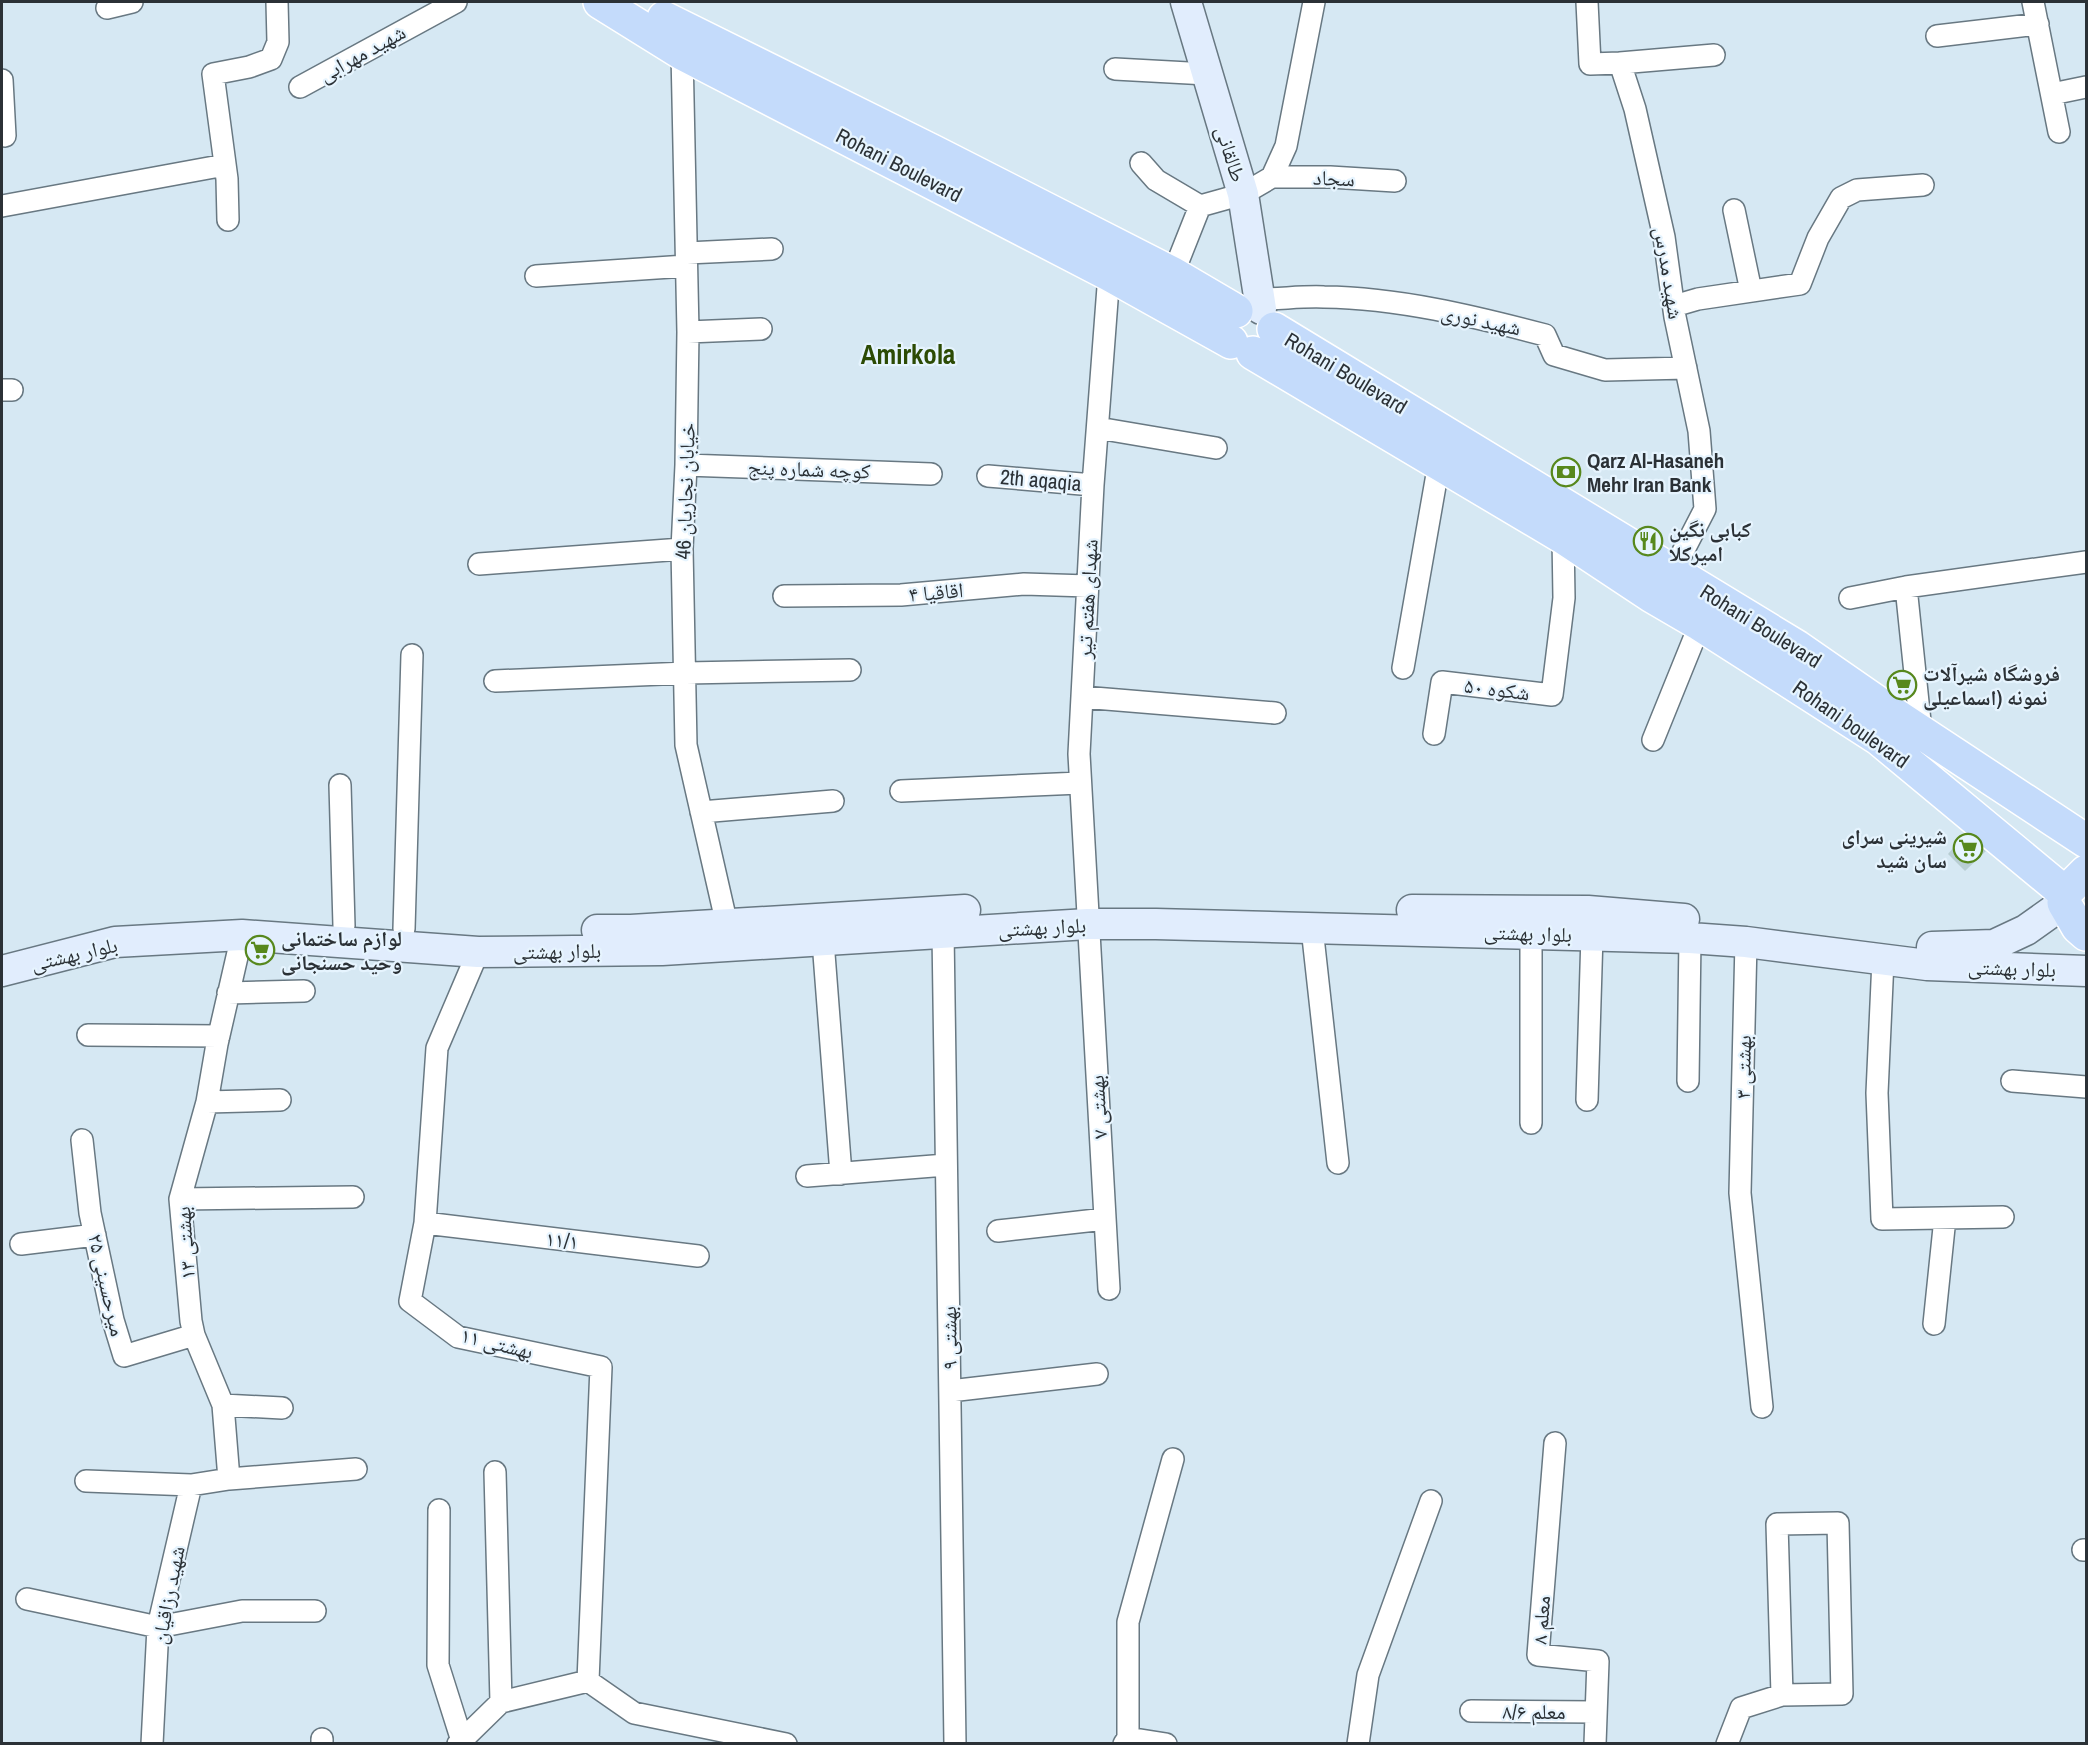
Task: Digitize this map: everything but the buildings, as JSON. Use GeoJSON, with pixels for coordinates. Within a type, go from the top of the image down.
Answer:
{"type":"FeatureCollection","features":[{"type":"Feature","properties":{"kind":"main road","name":"Rohani Boulevard"},"geometry":{"type":"LineString","coordinates":[[600,2],[682,53],[1109,274],[1252,324],[1439,463],[1563,537]]}},
{"type":"Feature","properties":{"kind":"main road","name":"Rohani Boulevard"},"geometry":{"type":"LineString","coordinates":[[640,2],[668,11],[934,152],[1173,274],[1252,324],[1673,571],[1797,647],[2086,841]]}},
{"type":"Feature","properties":{"kind":"main road","name":"طالقانی"},"geometry":{"type":"LineString","coordinates":[[1186,2],[1243,194],[1252,324]]}},
{"type":"Feature","properties":{"kind":"main road","name":"Rohani boulevard"},"geometry":{"type":"LineString","coordinates":[[1563,537],[1652,596],[1700,624],[1878,738],[2072,889],[2078,927],[2086,934]]}},
{"type":"Feature","properties":{"kind":"main road","name":"بلوار بهشتی"},"geometry":{"type":"LineString","coordinates":[[2,971],[115,942],[242,935],[478,952],[662,950],[728,935],[1088,914],[1395,920],[1531,933],[1746,942],[1846,940],[1942,947],[1994,945],[2026,930],[2072,889]]}},
{"type":"Feature","properties":{"kind":"main road","name":"بلوار بهشتی"},"geometry":{"type":"LineString","coordinates":[[2,953],[81,930],[246,919],[404,929],[631,930],[823,941],[943,932],[1088,914],[1312,928],[1395,920],[1588,911],[1717,921],[1883,960],[1927,965],[2086,971]]}},
{"type":"Feature","properties":{"kind":"street"},"geometry":{"type":"LineString","coordinates":[[107,8],[132,2]]}},
{"type":"Feature","properties":{"kind":"street"},"geometry":{"type":"LineString","coordinates":[[228,220],[225,165],[213,74],[249,67],[271,59],[278,42],[276,2]]}},
{"type":"Feature","properties":{"kind":"street","name":"شهید مهرابی"},"geometry":{"type":"LineString","coordinates":[[300,87],[456,2]]}},
{"type":"Feature","properties":{"kind":"street"},"geometry":{"type":"LineString","coordinates":[[1142,163],[1156,180],[1200,206],[1243,194],[1272,177],[1286,146],[1314,2]]}},
{"type":"Feature","properties":{"kind":"street"},"geometry":{"type":"LineString","coordinates":[[1587,2],[1590,64],[1714,55]]}},
{"type":"Feature","properties":{"kind":"street"},"geometry":{"type":"LineString","coordinates":[[2033,2],[2059,132]]}},
{"type":"Feature","properties":{"kind":"street"},"geometry":{"type":"LineString","coordinates":[[1936,36],[2038,24]]}},
{"type":"Feature","properties":{"kind":"street","name":"خیابان نجاریان 46"},"geometry":{"type":"LineString","coordinates":[[682,53],[688,332],[682,549],[686,745],[728,935]]}},
{"type":"Feature","properties":{"kind":"street","name":"شهید مدرس"},"geometry":{"type":"LineString","coordinates":[[1620,63],[1635,109],[1664,237],[1674,306],[1699,431],[1705,509],[1673,571]]}},
{"type":"Feature","properties":{"kind":"street"},"geometry":{"type":"LineString","coordinates":[[1114,69],[1207,74]]}},
{"type":"Feature","properties":{"kind":"street"},"geometry":{"type":"LineString","coordinates":[[2,80],[5,136]]}},
{"type":"Feature","properties":{"kind":"street"},"geometry":{"type":"LineString","coordinates":[[2052,94],[2086,87]]}},
{"type":"Feature","properties":{"kind":"street"},"geometry":{"type":"LineString","coordinates":[[2,206],[225,165]]}},
{"type":"Feature","properties":{"kind":"street","name":"سجاد"},"geometry":{"type":"LineString","coordinates":[[1272,177],[1330,177],[1395,182]]}},
{"type":"Feature","properties":{"kind":"street"},"geometry":{"type":"LineString","coordinates":[[1674,306],[1698,299],[1800,284],[1818,238],[1841,198],[1857,190],[1923,185]]}},
{"type":"Feature","properties":{"kind":"street"},"geometry":{"type":"LineString","coordinates":[[1173,274],[1200,206]]}},
{"type":"Feature","properties":{"kind":"street"},"geometry":{"type":"LineString","coordinates":[[1734,210],[1751,291]]}},
{"type":"Feature","properties":{"kind":"street"},"geometry":{"type":"LineString","coordinates":[[536,276],[772,249]]}},
{"type":"Feature","properties":{"kind":"street","name":"شهدای هفتم تیر"},"geometry":{"type":"LineString","coordinates":[[1088,914],[1079,754],[1093,485],[1109,274]]}},
{"type":"Feature","properties":{"kind":"street","name":"شهید نوری"},"geometry":{"type":"LineString","coordinates":[[1252,324],[1323,297],[1392,302],[1497,322],[1545,335],[1554,356],[1605,370],[1686,368]]}},
{"type":"Feature","properties":{"kind":"street"},"geometry":{"type":"LineString","coordinates":[[688,332],[761,329]]}},
{"type":"Feature","properties":{"kind":"street"},"geometry":{"type":"LineString","coordinates":[[1098,428],[1216,448]]}},
{"type":"Feature","properties":{"kind":"street"},"geometry":{"type":"LineString","coordinates":[[1403,668],[1439,463]]}},
{"type":"Feature","properties":{"kind":"street","name":"کوچه شماره پنج"},"geometry":{"type":"LineString","coordinates":[[686,465],[931,474]]}},
{"type":"Feature","properties":{"kind":"street","name":"2th aqaqia"},"geometry":{"type":"LineString","coordinates":[[988,476],[1093,485]]}},
{"type":"Feature","properties":{"kind":"street","name":"شکوه ۵۰"},"geometry":{"type":"LineString","coordinates":[[1434,734],[1442,682],[1552,695],[1564,598],[1563,537]]}},
{"type":"Feature","properties":{"kind":"street"},"geometry":{"type":"LineString","coordinates":[[479,564],[682,549]]}},
{"type":"Feature","properties":{"kind":"street"},"geometry":{"type":"LineString","coordinates":[[1850,598],[1906,587],[2086,562]]}},
{"type":"Feature","properties":{"kind":"street","name":"اقاقیا ۴"},"geometry":{"type":"LineString","coordinates":[[784,596],[901,595],[1024,584],[1088,586]]}},
{"type":"Feature","properties":{"kind":"street"},"geometry":{"type":"LineString","coordinates":[[1906,587],[1921,731]]}},
{"type":"Feature","properties":{"kind":"street"},"geometry":{"type":"LineString","coordinates":[[1653,740],[1700,624]]}},
{"type":"Feature","properties":{"kind":"street"},"geometry":{"type":"LineString","coordinates":[[404,929],[412,655]]}},
{"type":"Feature","properties":{"kind":"street"},"geometry":{"type":"LineString","coordinates":[[495,681],[686,673],[850,670]]}},
{"type":"Feature","properties":{"kind":"street"},"geometry":{"type":"LineString","coordinates":[[1082,697],[1275,713]]}},
{"type":"Feature","properties":{"kind":"street"},"geometry":{"type":"LineString","coordinates":[[901,791],[1080,783]]}},
{"type":"Feature","properties":{"kind":"street"},"geometry":{"type":"LineString","coordinates":[[340,785],[344,926]]}},
{"type":"Feature","properties":{"kind":"street"},"geometry":{"type":"LineString","coordinates":[[701,812],[833,801]]}},
{"type":"Feature","properties":{"kind":"street","name":"بهشتی ۷"},"geometry":{"type":"LineString","coordinates":[[1088,914],[1109,1289]]}},
{"type":"Feature","properties":{"kind":"street"},"geometry":{"type":"LineString","coordinates":[[1312,928],[1338,1163]]}},
{"type":"Feature","properties":{"kind":"street","name":"بهشتی ۹"},"geometry":{"type":"LineString","coordinates":[[943,932],[955,1743]]}},
{"type":"Feature","properties":{"kind":"street"},"geometry":{"type":"LineString","coordinates":[[1531,933],[1531,1123]]}},
{"type":"Feature","properties":{"kind":"street","name":"بهشتی ۱۳"},"geometry":{"type":"LineString","coordinates":[[229,1479],[223,1406],[194,1335],[180,1199],[207,1102],[228,993],[242,935]]}},
{"type":"Feature","properties":{"kind":"street"},"geometry":{"type":"LineString","coordinates":[[1587,1100],[1592,935]]}},
{"type":"Feature","properties":{"kind":"street"},"geometry":{"type":"LineString","coordinates":[[1688,1081],[1690,938]]}},
{"type":"Feature","properties":{"kind":"street"},"geometry":{"type":"LineString","coordinates":[[823,941],[841,1174]]}},
{"type":"Feature","properties":{"kind":"street","name":"بهشتی ۳"},"geometry":{"type":"LineString","coordinates":[[1746,942],[1740,1192],[1762,1407]]}},
{"type":"Feature","properties":{"kind":"street","name":"بهشتی ۱۱"},"geometry":{"type":"LineString","coordinates":[[478,952],[437,1048],[425,1223],[410,1301],[458,1337],[601,1367],[588,1681]]}},
{"type":"Feature","properties":{"kind":"street"},"geometry":{"type":"LineString","coordinates":[[1883,960],[1877,1093],[1882,1219],[2003,1217]]}},
{"type":"Feature","properties":{"kind":"street"},"geometry":{"type":"LineString","coordinates":[[228,993],[304,991]]}},
{"type":"Feature","properties":{"kind":"street"},"geometry":{"type":"LineString","coordinates":[[88,1035],[219,1036]]}},
{"type":"Feature","properties":{"kind":"street"},"geometry":{"type":"LineString","coordinates":[[2012,1081],[2086,1087]]}},
{"type":"Feature","properties":{"kind":"street"},"geometry":{"type":"LineString","coordinates":[[207,1102],[280,1100]]}},
{"type":"Feature","properties":{"kind":"street","name":"میرحسینی ۲۵"},"geometry":{"type":"LineString","coordinates":[[82,1140],[90,1213],[113,1320],[124,1356],[194,1335]]}},
{"type":"Feature","properties":{"kind":"street"},"geometry":{"type":"LineString","coordinates":[[807,1176],[946,1165]]}},
{"type":"Feature","properties":{"kind":"street"},"geometry":{"type":"LineString","coordinates":[[180,1199],[353,1197]]}},
{"type":"Feature","properties":{"kind":"street"},"geometry":{"type":"LineString","coordinates":[[1934,1324],[1945,1218]]}},
{"type":"Feature","properties":{"kind":"street"},"geometry":{"type":"LineString","coordinates":[[998,1231],[1105,1219]]}},
{"type":"Feature","properties":{"kind":"street","name":"۱۱/۱"},"geometry":{"type":"LineString","coordinates":[[425,1223],[698,1256]]}},
{"type":"Feature","properties":{"kind":"street"},"geometry":{"type":"LineString","coordinates":[[21,1244],[95,1235]]}},
{"type":"Feature","properties":{"kind":"street"},"geometry":{"type":"LineString","coordinates":[[950,1391],[1097,1374]]}},
{"type":"Feature","properties":{"kind":"street"},"geometry":{"type":"LineString","coordinates":[[223,1406],[282,1408]]}},
{"type":"Feature","properties":{"kind":"street","name":"معلم ۸"},"geometry":{"type":"LineString","coordinates":[[1555,1443],[1538,1655],[1598,1661],[1594,1743]]}},
{"type":"Feature","properties":{"kind":"street"},"geometry":{"type":"LineString","coordinates":[[1166,1743],[1126,1741],[1128,1622],[1173,1459]]}},
{"type":"Feature","properties":{"kind":"street"},"geometry":{"type":"LineString","coordinates":[[86,1481],[191,1485],[229,1479],[356,1469]]}},
{"type":"Feature","properties":{"kind":"street"},"geometry":{"type":"LineString","coordinates":[[495,1472],[501,1702]]}},
{"type":"Feature","properties":{"kind":"street","name":"شهید رزاقیان"},"geometry":{"type":"LineString","coordinates":[[152,1743],[158,1627],[191,1485]]}},
{"type":"Feature","properties":{"kind":"street"},"geometry":{"type":"LineString","coordinates":[[1358,1743],[1368,1675],[1431,1501]]}},
{"type":"Feature","properties":{"kind":"street"},"geometry":{"type":"LineString","coordinates":[[439,1510],[438,1665],[461,1742],[501,1702],[588,1681],[634,1713],[775,1743]]}},
{"type":"Feature","properties":{"kind":"street"},"geometry":{"type":"LineString","coordinates":[[1727,1743],[1741,1708],[1782,1695],[1842,1694],[1838,1522],[1777,1524],[1782,1695]]}},
{"type":"Feature","properties":{"kind":"street"},"geometry":{"type":"LineString","coordinates":[[27,1599],[158,1627],[242,1611],[315,1611]]}},
{"type":"Feature","properties":{"kind":"street","name":"معلم ۸/۶"},"geometry":{"type":"LineString","coordinates":[[1471,1711],[1596,1712]]}},
{"type":"Feature","properties":{"kind":"place","name":"Qarz Al-Hasaneh Mehr Iran Bank"},"geometry":{"type":"Point","coordinates":[1566,472]}},
{"type":"Feature","properties":{"kind":"place","name":"کبابی نگین امیرکلا"},"geometry":{"type":"Point","coordinates":[1648,541]}},
{"type":"Feature","properties":{"kind":"place","name":"فروشگاه شیرآلات نمونه (اسماعیلی"},"geometry":{"type":"Point","coordinates":[1902,685]}},
{"type":"Feature","properties":{"kind":"place","name":"شیرینی سرای سان شید"},"geometry":{"type":"Point","coordinates":[1968,848]}},
{"type":"Feature","properties":{"kind":"place","name":"لوازم ساختمانی وحید حسنجانی"},"geometry":{"type":"Point","coordinates":[260,950]}},
{"type":"Feature","properties":{"kind":"district","name":"Amirkola"},"geometry":{"type":"Point","coordinates":[908,354]}}]}
